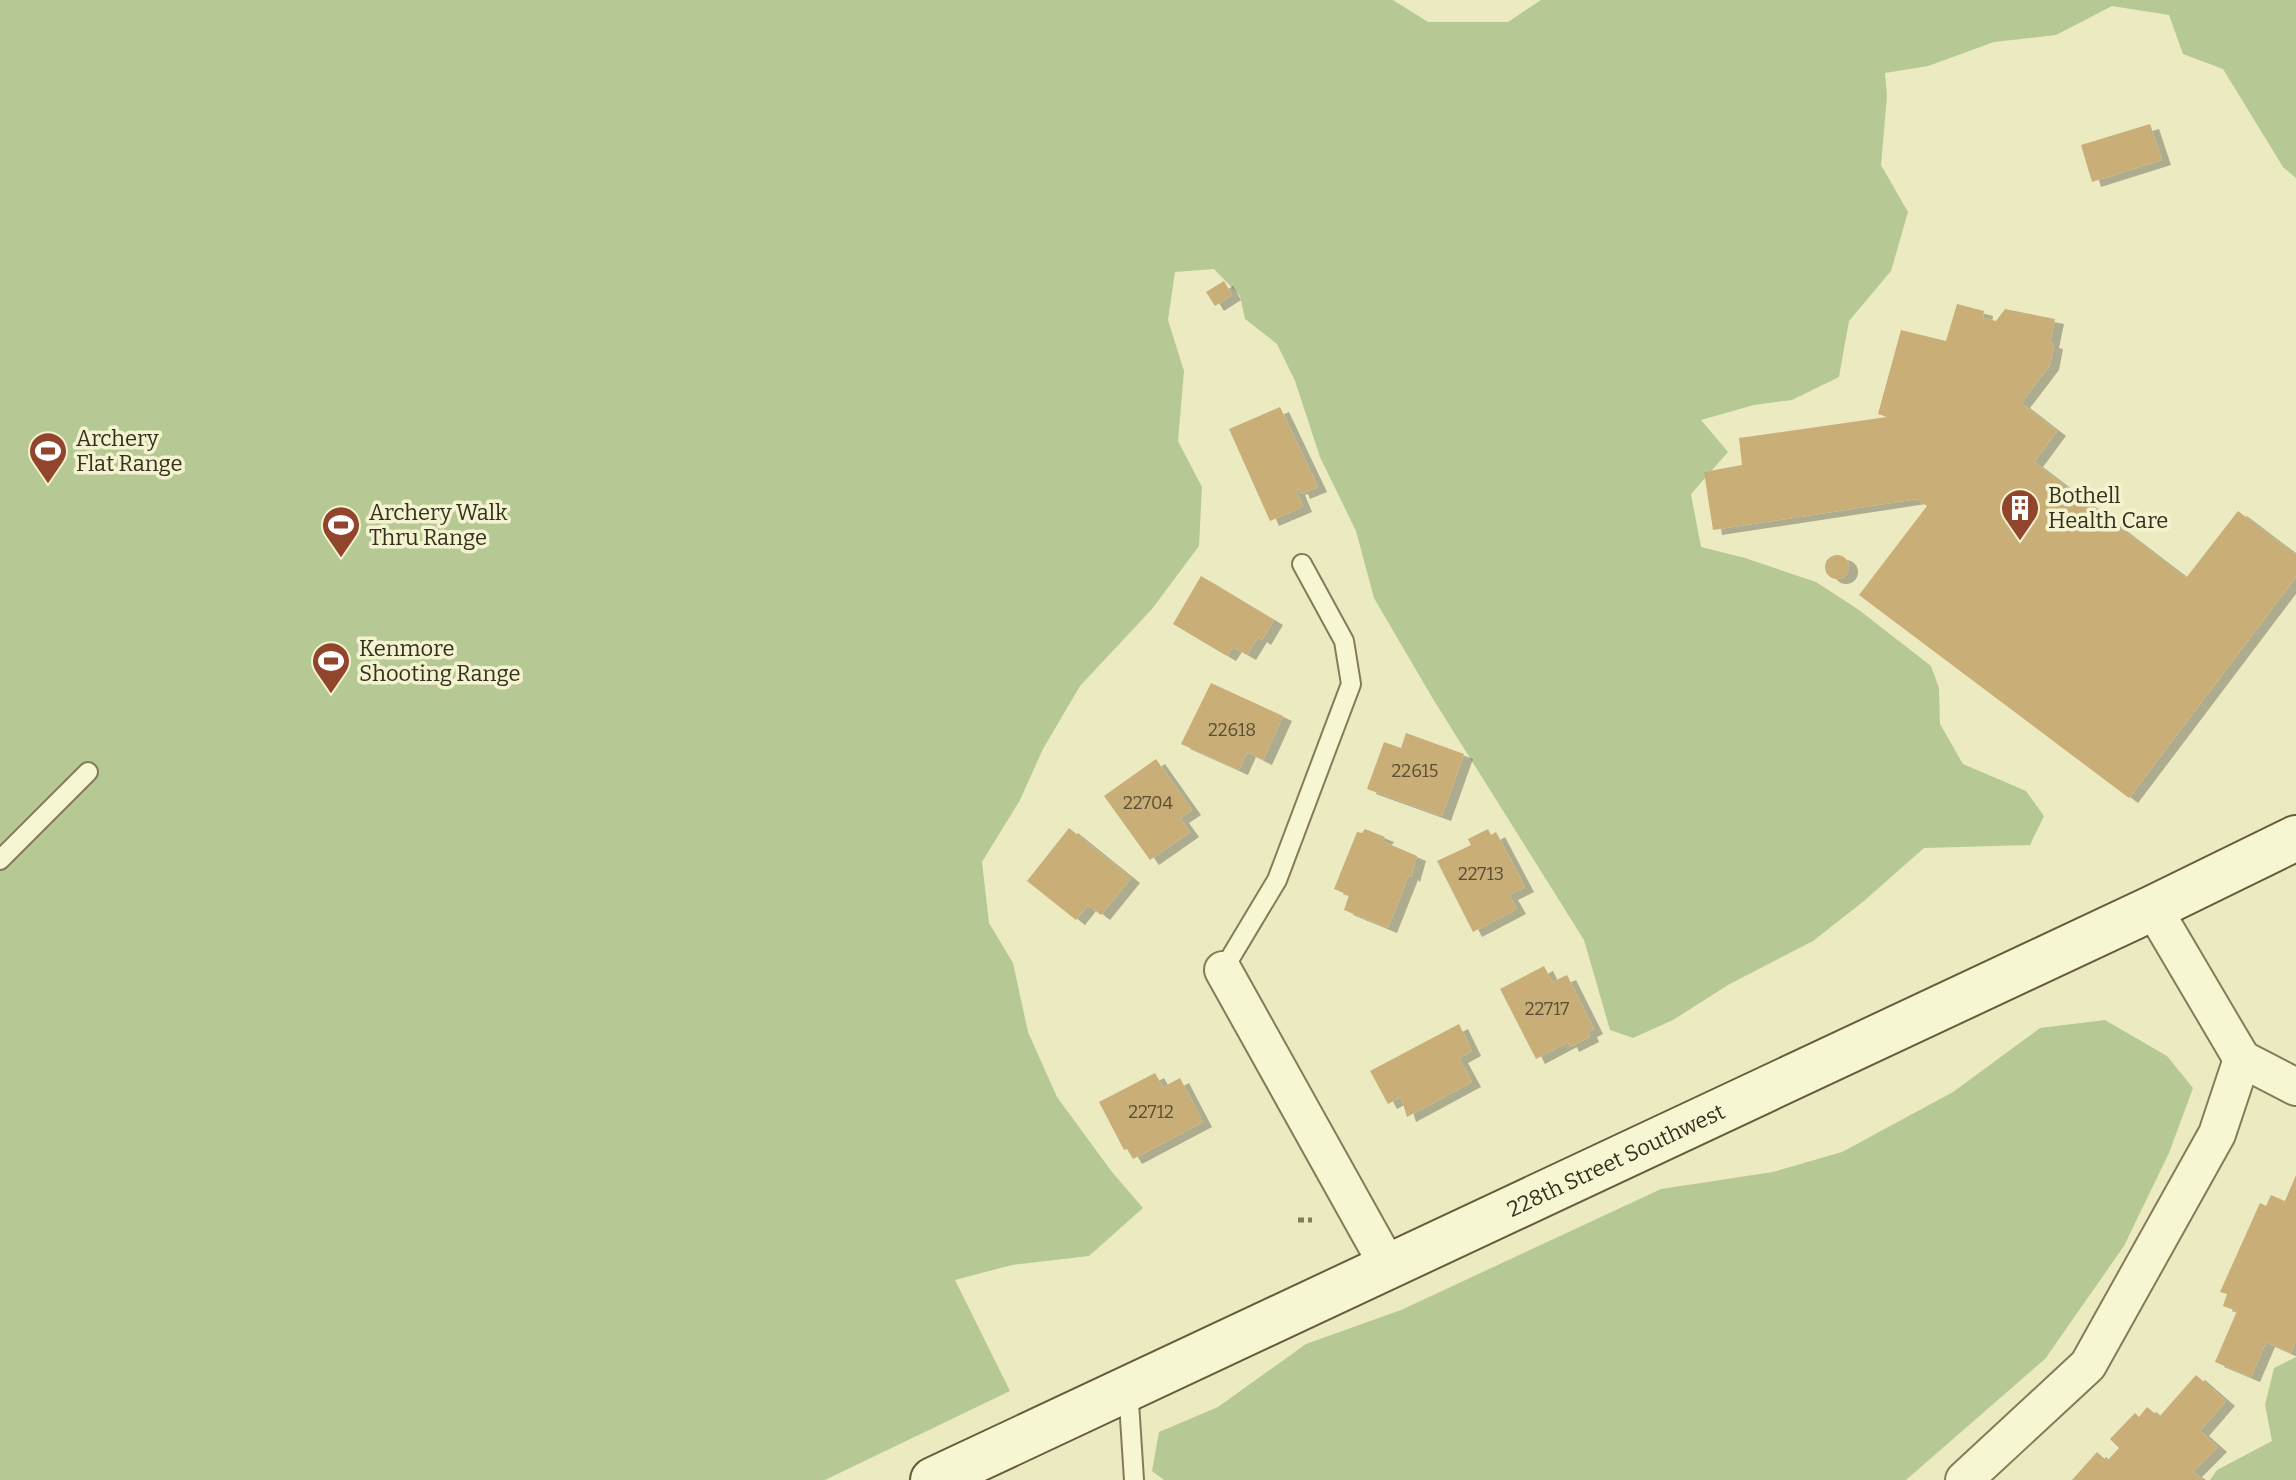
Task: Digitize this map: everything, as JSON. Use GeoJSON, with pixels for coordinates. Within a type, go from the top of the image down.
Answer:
{"type":"FeatureCollection","features":[{"type":"Feature","properties":{"kind":"main road","name":"228th Street Southwest"},"geometry":{"type":"LineString","coordinates":[[933,1480],[2296,838]]}},
{"type":"Feature","properties":{"kind":"street"},"geometry":{"type":"LineString","coordinates":[[2153,908],[2242,1059],[2296,1087]]}},
{"type":"Feature","properties":{"kind":"street"},"geometry":{"type":"LineString","coordinates":[[1223,970],[1388,1266]]}},
{"type":"Feature","properties":{"kind":"street"},"geometry":{"type":"LineString","coordinates":[[1964,1480],[2088,1365],[2217,1134],[2242,1059]]}},
{"type":"Feature","properties":{"kind":"lane"},"geometry":{"type":"LineString","coordinates":[[1223,970],[1277,880],[1351,684],[1344,641],[1302,564]]}},
{"type":"Feature","properties":{"kind":"lane"},"geometry":{"type":"LineString","coordinates":[[0,860],[88,772]]}},
{"type":"Feature","properties":{"kind":"lane"},"geometry":{"type":"LineString","coordinates":[[1128,1387],[1134,1480]]}},
{"type":"Feature","properties":{"kind":"path"},"geometry":{"type":"LineString","coordinates":[[1298,1220],[1312,1220]]}},
{"type":"Feature","properties":{"kind":"green space"},"geometry":{"type":"Polygon","coordinates":[[[0,0],[1393,0],[1428,22],[1508,22],[1541,0],[2296,0],[2296,178],[2283,167],[2223,69],[2183,54],[2169,15],[2112,6],[2056,35],[1994,42],[1928,66],[1885,73],[1887,96],[1881,165],[1908,212],[1891,271],[1849,321],[1839,377],[1792,400],[1754,405],[1701,420],[1728,452],[1691,494],[1701,547],[1816,582],[1859,610],[1931,666],[1939,688],[1940,724],[1963,764],[2026,791],[2044,816],[2030,845],[1924,848],[1813,941],[1728,985],[1673,1020],[1633,1038],[1610,1030],[1584,940],[1433,699],[1374,598],[1356,531],[1320,457],[1295,381],[1277,344],[1245,319],[1240,296],[1214,269],[1175,272],[1168,320],[1184,371],[1178,441],[1202,487],[1199,546],[1152,609],[1080,686],[1043,749],[1020,800],[982,862],[989,923],[1013,963],[1028,1032],[1057,1097],[1112,1172],[1143,1208],[1089,1256],[1012,1265],[955,1280],[1010,1391],[825,1480],[0,1480],[0,0]]]}},
{"type":"Feature","properties":{"kind":"green space"},"geometry":{"type":"Polygon","coordinates":[[[2105,1020],[2167,1056],[2193,1088],[2169,1153],[2124,1246],[2045,1359],[1906,1480],[1164,1480],[1152,1471],[1159,1432],[1218,1407],[1306,1344],[1401,1310],[1661,1189],[1773,1172],[1842,1152],[1953,1092],[2040,1028],[2105,1020]]]}},
{"type":"Feature","properties":{"kind":"green space"},"geometry":{"type":"Polygon","coordinates":[[[2296,1357],[2296,1480],[2210,1480],[2217,1470],[2272,1441],[2265,1405],[2274,1368],[2296,1357]]]}},
{"type":"Feature","properties":{"kind":"building"},"geometry":{"type":"Polygon","coordinates":[[[2150,124],[2162,160],[2092,182],[2081,145],[2150,124]]]}},
{"type":"Feature","properties":{"kind":"building"},"geometry":{"type":"Polygon","coordinates":[[[1224,281],[1232,295],[1215,306],[1206,292],[1224,281]]]}},
{"type":"Feature","properties":{"kind":"building","name":"Bothell Health Care"},"geometry":{"type":"Polygon","coordinates":[[[1957,304],[1984,311],[1983,318],[1996,321],[2005,309],[2055,319],[2050,365],[2021,403],[2057,431],[2034,462],[2186,578],[2238,511],[2296,555],[2296,577],[2129,798],[1859,595],[1927,506],[1917,499],[1713,530],[1704,472],[1742,465],[1739,438],[1887,417],[1878,414],[1901,330],[1946,341],[1957,304]]]}},
{"type":"Feature","properties":{"kind":"building"},"geometry":{"type":"Polygon","coordinates":[[[1280,407],[1318,487],[1301,494],[1299,489],[1296,490],[1303,507],[1270,521],[1229,429],[1280,407]]]}},
{"type":"Feature","properties":{"kind":"building"},"geometry":{"type":"Polygon","coordinates":[[[1837,555],[1848,562],[1849,567],[1842,578],[1837,579],[1826,572],[1825,567],[1832,556],[1837,555]]]}},
{"type":"Feature","properties":{"kind":"building"},"geometry":{"type":"Polygon","coordinates":[[[1201,576],[1274,620],[1262,640],[1258,637],[1247,655],[1233,647],[1227,656],[1173,624],[1201,576]]]}},
{"type":"Feature","properties":{"kind":"building"},"geometry":{"type":"Polygon","coordinates":[[[1211,683],[1283,716],[1263,760],[1247,752],[1239,770],[1181,744],[1211,683]]]}},
{"type":"Feature","properties":{"kind":"building"},"geometry":{"type":"Polygon","coordinates":[[[1406,733],[1464,754],[1442,816],[1367,789],[1384,742],[1401,748],[1406,733]]]}},
{"type":"Feature","properties":{"kind":"building"},"geometry":{"type":"Polygon","coordinates":[[[1156,759],[1192,810],[1180,818],[1190,832],[1150,860],[1104,796],[1156,759]]]}},
{"type":"Feature","properties":{"kind":"building"},"geometry":{"type":"Polygon","coordinates":[[[1069,828],[1131,878],[1101,915],[1088,905],[1076,920],[1027,881],[1069,828]]]}},
{"type":"Feature","properties":{"kind":"building"},"geometry":{"type":"Polygon","coordinates":[[[1365,829],[1385,837],[1382,841],[1417,856],[1388,928],[1344,910],[1349,895],[1334,889],[1357,832],[1362,833],[1365,829]]]}},
{"type":"Feature","properties":{"kind":"building"},"geometry":{"type":"Polygon","coordinates":[[[1488,829],[1491,835],[1496,832],[1525,887],[1509,895],[1517,909],[1473,932],[1437,861],[1471,845],[1468,839],[1488,829]]]}},
{"type":"Feature","properties":{"kind":"building"},"geometry":{"type":"Polygon","coordinates":[[[1544,966],[1552,982],[1567,975],[1594,1029],[1588,1032],[1590,1037],[1570,1047],[1568,1042],[1536,1059],[1500,989],[1544,966]]]}},
{"type":"Feature","properties":{"kind":"building"},"geometry":{"type":"Polygon","coordinates":[[[1459,1024],[1472,1051],[1459,1058],[1472,1082],[1407,1117],[1401,1097],[1388,1104],[1370,1071],[1459,1024]]]}},
{"type":"Feature","properties":{"kind":"building"},"geometry":{"type":"Polygon","coordinates":[[[1155,1073],[1163,1087],[1180,1078],[1203,1122],[1133,1159],[1127,1149],[1124,1150],[1099,1102],[1155,1073]]]}},
{"type":"Feature","properties":{"kind":"building"},"geometry":{"type":"Polygon","coordinates":[[[2296,1175],[2296,1341],[2291,1353],[2266,1342],[2251,1377],[2215,1362],[2237,1311],[2223,1306],[2227,1294],[2220,1292],[2260,1203],[2266,1206],[2271,1195],[2285,1201],[2296,1175]]]}},
{"type":"Feature","properties":{"kind":"building"},"geometry":{"type":"Polygon","coordinates":[[[2196,1375],[2226,1401],[2200,1431],[2218,1447],[2193,1472],[2203,1480],[2072,1480],[2097,1452],[2107,1461],[2119,1448],[2110,1439],[2135,1413],[2139,1417],[2147,1407],[2159,1417],[2196,1375]]]}},
{"type":"Feature","properties":{"kind":"place","name":"Archery Flat Range"},"geometry":{"type":"Point","coordinates":[48,485]}},
{"type":"Feature","properties":{"kind":"place","name":"Bothell Health Care"},"geometry":{"type":"Point","coordinates":[2020,542]}},
{"type":"Feature","properties":{"kind":"place","name":"Archery Walk Thru Range"},"geometry":{"type":"Point","coordinates":[341,559]}},
{"type":"Feature","properties":{"kind":"place","name":"Kenmore Shooting Range"},"geometry":{"type":"Point","coordinates":[331,695]}}]}
